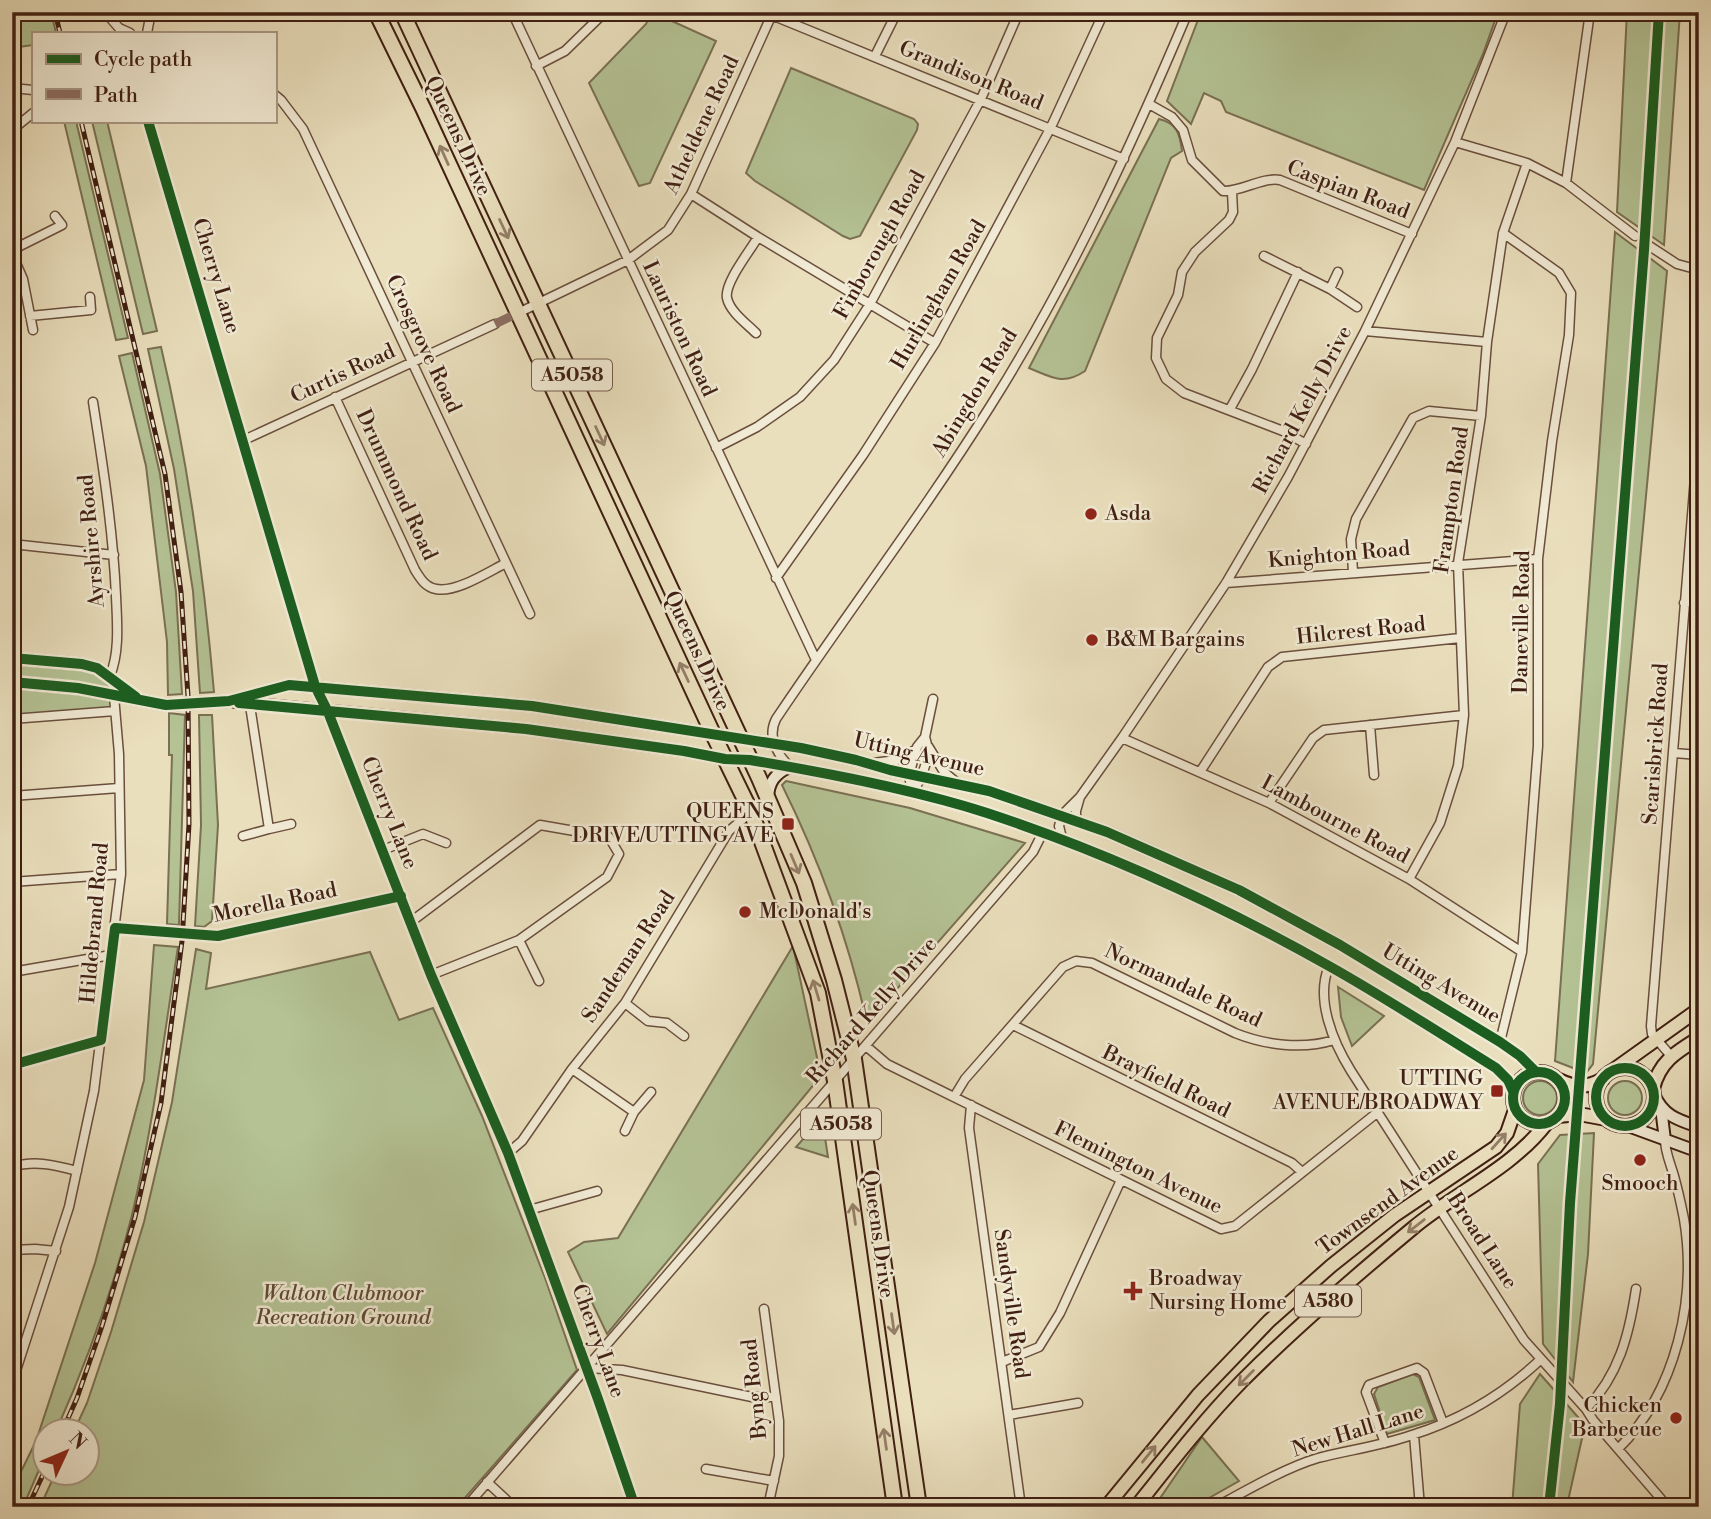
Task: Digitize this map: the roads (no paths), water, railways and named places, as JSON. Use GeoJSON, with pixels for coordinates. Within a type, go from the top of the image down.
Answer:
{"type":"FeatureCollection","features":[{"type":"Feature","properties":{"kind":"highway","name":"Queens Drive"},"geometry":{"type":"LineString","coordinates":[[376,12],[423,108],[712,734],[751,812],[818,993],[835,1081],[895,1507]]}},
{"type":"Feature","properties":{"kind":"highway","name":"Queens Drive"},"geometry":{"type":"LineString","coordinates":[[402,12],[750,760],[804,883],[834,980],[854,1059],[919,1507]]}},
{"type":"Feature","properties":{"kind":"main road"},"geometry":{"type":"LineString","coordinates":[[1546,1124],[1528,1122],[1515,1110],[1513,1091],[1522,1078],[1536,1072],[1544,1072],[1580,1087],[1588,1086],[1699,1009]]}},
{"type":"Feature","properties":{"kind":"main road"},"geometry":{"type":"LineString","coordinates":[[1558,1116],[1579,1114],[1628,1126],[1642,1120],[1653,1105],[1653,1091],[1659,1070],[1671,1056],[1699,1038]]}},
{"type":"Feature","properties":{"kind":"main road"},"geometry":{"type":"LineString","coordinates":[[1606,1119],[1597,1102],[1598,1090],[1606,1076],[1624,1069],[1633,1070],[1647,1079],[1653,1091]]}},
{"type":"Feature","properties":{"kind":"main road"},"geometry":{"type":"LineString","coordinates":[[1558,1080],[1565,1094],[1565,1102],[1558,1116]]}},
{"type":"Feature","properties":{"kind":"main road","name":"Townsend Avenue"},"geometry":{"type":"LineString","coordinates":[[1106,1507],[1198,1395],[1269,1321],[1331,1266],[1395,1215],[1496,1147],[1507,1133],[1515,1110]]}},
{"type":"Feature","properties":{"kind":"main road","name":"A580"},"geometry":{"type":"LineString","coordinates":[[1546,1124],[1558,1116]]}},
{"type":"Feature","properties":{"kind":"main road","name":"Townsend Avenue"},"geometry":{"type":"LineString","coordinates":[[1136,1507],[1241,1382],[1414,1227],[1517,1156],[1546,1124]]}},
{"type":"Feature","properties":{"kind":"street"},"geometry":{"type":"LineString","coordinates":[[105,12],[119,28],[128,32]]}},
{"type":"Feature","properties":{"kind":"street"},"geometry":{"type":"LineString","coordinates":[[147,32],[151,12]]}},
{"type":"Feature","properties":{"kind":"street","name":"Lauriston Road"},"geometry":{"type":"LineString","coordinates":[[512,12],[816,660]]}},
{"type":"Feature","properties":{"kind":"street"},"geometry":{"type":"LineString","coordinates":[[536,66],[565,51],[605,12]]}},
{"type":"Feature","properties":{"kind":"street"},"geometry":{"type":"LineString","coordinates":[[875,55],[897,12]]}},
{"type":"Feature","properties":{"kind":"street","name":"Finborough Road"},"geometry":{"type":"LineString","coordinates":[[716,449],[757,428],[800,397],[834,359],[870,304],[981,99],[1019,12]]}},
{"type":"Feature","properties":{"kind":"street","name":"Hurlingham Road"},"geometry":{"type":"LineString","coordinates":[[776,578],[863,455],[934,343],[1051,128],[1104,12]]}},
{"type":"Feature","properties":{"kind":"street","name":"Abingdon Road"},"geometry":{"type":"LineString","coordinates":[[774,743],[771,732],[776,719],[915,521],[993,403],[1065,275],[1124,159],[1188,12]]}},
{"type":"Feature","properties":{"kind":"street","name":"Richard Kelly Drive"},"geometry":{"type":"LineString","coordinates":[[1062,815],[1080,797],[1122,738],[1226,583],[1306,444],[1365,331],[1455,142],[1506,12]]}},
{"type":"Feature","properties":{"kind":"street"},"geometry":{"type":"LineString","coordinates":[[1566,183],[1590,12]]}},
{"type":"Feature","properties":{"kind":"street","name":"Atheldene Road"},"geometry":{"type":"LineString","coordinates":[[538,302],[628,260],[668,230],[691,194],[770,13]]}},
{"type":"Feature","properties":{"kind":"street","name":"Grandison Road"},"geometry":{"type":"LineString","coordinates":[[770,13],[1124,159]]}},
{"type":"Feature","properties":{"kind":"street"},"geometry":{"type":"LineString","coordinates":[[12,88],[32,90]]}},
{"type":"Feature","properties":{"kind":"street","name":"Crosgrove Road"},"geometry":{"type":"LineString","coordinates":[[276,96],[303,129],[530,614]]}},
{"type":"Feature","properties":{"kind":"street"},"geometry":{"type":"LineString","coordinates":[[1149,104],[1172,117],[1183,130],[1192,160],[1223,191],[1232,192],[1233,212],[1229,220],[1195,252],[1182,272],[1178,295],[1157,338],[1156,358],[1166,379],[1184,393],[1283,431],[1306,444]]}},
{"type":"Feature","properties":{"kind":"street"},"geometry":{"type":"LineString","coordinates":[[12,130],[32,114]]}},
{"type":"Feature","properties":{"kind":"street","name":"Cherry Lane"},"geometry":{"type":"LineString","coordinates":[[148,122],[315,686],[412,921],[431,975],[508,1153],[635,1507]]}},
{"type":"Feature","properties":{"kind":"street"},"geometry":{"type":"LineString","coordinates":[[1455,142],[1527,163],[1566,183],[1635,236]]}},
{"type":"Feature","properties":{"kind":"street","name":"Frampton Road"},"geometry":{"type":"LineString","coordinates":[[1409,879],[1440,823],[1458,766],[1464,715],[1458,563],[1482,415],[1488,342],[1503,233],[1527,163]]}},
{"type":"Feature","properties":{"kind":"street","name":"Caspian Road"},"geometry":{"type":"LineString","coordinates":[[1232,192],[1273,178],[1412,234]]}},
{"type":"Feature","properties":{"kind":"street"},"geometry":{"type":"LineString","coordinates":[[691,194],[934,343]]}},
{"type":"Feature","properties":{"kind":"street"},"geometry":{"type":"LineString","coordinates":[[33,330],[23,279],[12,252],[62,225],[55,216]]}},
{"type":"Feature","properties":{"kind":"street","name":"Daneville Road"},"geometry":{"type":"LineString","coordinates":[[1500,1042],[1522,952],[1538,747],[1538,559],[1552,442],[1569,335],[1570,293],[1559,273],[1503,233]]}},
{"type":"Feature","properties":{"kind":"street"},"geometry":{"type":"LineString","coordinates":[[756,333],[734,311],[727,298],[729,285],[758,237]]}},
{"type":"Feature","properties":{"kind":"street"},"geometry":{"type":"LineString","coordinates":[[1647,245],[1677,264],[1699,270]]}},
{"type":"Feature","properties":{"kind":"street"},"geometry":{"type":"LineString","coordinates":[[1264,256],[1330,289],[1357,307]]}},
{"type":"Feature","properties":{"kind":"street"},"geometry":{"type":"LineString","coordinates":[[1230,409],[1298,272]]}},
{"type":"Feature","properties":{"kind":"street"},"geometry":{"type":"LineString","coordinates":[[1330,289],[1338,272]]}},
{"type":"Feature","properties":{"kind":"street"},"geometry":{"type":"LineString","coordinates":[[30,316],[91,310],[90,297]]}},
{"type":"Feature","properties":{"kind":"street"},"geometry":{"type":"LineString","coordinates":[[516,314],[538,302]]}},
{"type":"Feature","properties":{"kind":"street","name":"Curtis Road"},"geometry":{"type":"LineString","coordinates":[[244,440],[495,324]]}},
{"type":"Feature","properties":{"kind":"street"},"geometry":{"type":"LineString","coordinates":[[1365,331],[1488,342]]}},
{"type":"Feature","properties":{"kind":"street","name":"Drummond Road"},"geometry":{"type":"LineString","coordinates":[[335,397],[415,570],[424,583],[435,589],[450,589],[506,564]]}},
{"type":"Feature","properties":{"kind":"street","name":"Ayrshire Road"},"geometry":{"type":"LineString","coordinates":[[93,402],[114,555],[117,631],[110,676]]}},
{"type":"Feature","properties":{"kind":"street"},"geometry":{"type":"LineString","coordinates":[[1353,572],[1350,538],[1356,519],[1413,418],[1429,411],[1482,415]]}},
{"type":"Feature","properties":{"kind":"street","name":"Scarisbrick Road"},"geometry":{"type":"LineString","coordinates":[[1656,1039],[1651,1026],[1699,428]]}},
{"type":"Feature","properties":{"kind":"street"},"geometry":{"type":"LineString","coordinates":[[12,544],[114,555]]}},
{"type":"Feature","properties":{"kind":"street","name":"Knighton Road"},"geometry":{"type":"LineString","coordinates":[[1226,583],[1458,563],[1538,559]]}},
{"type":"Feature","properties":{"kind":"street"},"geometry":{"type":"LineString","coordinates":[[1684,603],[1699,601]]}},
{"type":"Feature","properties":{"kind":"street","name":"Hilcrest Road"},"geometry":{"type":"LineString","coordinates":[[1200,772],[1268,667],[1282,657],[1460,638]]}},
{"type":"Feature","properties":{"kind":"street"},"geometry":{"type":"LineString","coordinates":[[12,658],[82,664],[97,668],[141,702]]}},
{"type":"Feature","properties":{"kind":"street","name":"Utting Avenue"},"geometry":{"type":"LineString","coordinates":[[12,682],[78,688],[141,702],[185,705],[250,700],[328,712],[526,729],[790,767],[987,813],[1116,861],[1218,908],[1329,966],[1496,1068],[1508,1080],[1513,1091]]}},
{"type":"Feature","properties":{"kind":"street"},"geometry":{"type":"LineString","coordinates":[[114,696],[119,685]]}},
{"type":"Feature","properties":{"kind":"street","name":"Utting Avenue"},"geometry":{"type":"LineString","coordinates":[[250,700],[289,685],[532,706],[774,743],[989,791],[1076,820],[1182,864],[1291,917],[1500,1042],[1536,1072]]}},
{"type":"Feature","properties":{"kind":"street","name":"Hildebrand Road"},"geometry":{"type":"LineString","coordinates":[[12,1383],[56,1251],[77,1171],[101,1040],[121,874],[120,788],[114,696]]}},
{"type":"Feature","properties":{"kind":"street"},"geometry":{"type":"LineString","coordinates":[[870,763],[897,760],[915,750],[925,737],[933,699]]}},
{"type":"Feature","properties":{"kind":"street"},"geometry":{"type":"LineString","coordinates":[[250,700],[269,829]]}},
{"type":"Feature","properties":{"kind":"street"},"geometry":{"type":"LineString","coordinates":[[12,719],[115,711]]}},
{"type":"Feature","properties":{"kind":"street"},"geometry":{"type":"LineString","coordinates":[[1269,803],[1313,738],[1324,730],[1464,715]]}},
{"type":"Feature","properties":{"kind":"street"},"geometry":{"type":"LineString","coordinates":[[1370,725],[1374,775]]}},
{"type":"Feature","properties":{"kind":"street"},"geometry":{"type":"LineString","coordinates":[[925,737],[928,747],[944,772],[961,785]]}},
{"type":"Feature","properties":{"kind":"street","name":"Lambourne Road"},"geometry":{"type":"LineString","coordinates":[[1122,738],[1269,803],[1409,879],[1522,952]]}},
{"type":"Feature","properties":{"kind":"street"},"geometry":{"type":"LineString","coordinates":[[768,799],[774,777],[790,767],[779,755],[774,743]]}},
{"type":"Feature","properties":{"kind":"street"},"geometry":{"type":"LineString","coordinates":[[912,794],[922,777],[928,747]]}},
{"type":"Feature","properties":{"kind":"street"},"geometry":{"type":"LineString","coordinates":[[912,794],[909,775],[915,750]]}},
{"type":"Feature","properties":{"kind":"street"},"geometry":{"type":"LineString","coordinates":[[1674,753],[1699,755]]}},
{"type":"Feature","properties":{"kind":"street"},"geometry":{"type":"LineString","coordinates":[[12,796],[120,788]]}},
{"type":"Feature","properties":{"kind":"street","name":"Richard Kelly Drive"},"geometry":{"type":"LineString","coordinates":[[1076,820],[1080,797]]}},
{"type":"Feature","properties":{"kind":"street","name":"Sandeman Road"},"geometry":{"type":"LineString","coordinates":[[508,1153],[522,1141],[572,1069],[625,1003],[729,831],[751,812]]}},
{"type":"Feature","properties":{"kind":"street"},"geometry":{"type":"LineString","coordinates":[[1062,815],[1059,826],[1063,842]]}},
{"type":"Feature","properties":{"kind":"street"},"geometry":{"type":"LineString","coordinates":[[243,836],[291,824]]}},
{"type":"Feature","properties":{"kind":"street"},"geometry":{"type":"LineString","coordinates":[[412,921],[540,825],[609,837],[619,854],[607,877],[519,940],[431,975]]}},
{"type":"Feature","properties":{"kind":"street"},"geometry":{"type":"LineString","coordinates":[[383,850],[423,834],[446,843]]}},
{"type":"Feature","properties":{"kind":"street","name":"Richard Kelly Drive"},"geometry":{"type":"LineString","coordinates":[[466,1507],[1033,852],[1041,834]]}},
{"type":"Feature","properties":{"kind":"street"},"geometry":{"type":"LineString","coordinates":[[12,882],[121,874]]}},
{"type":"Feature","properties":{"kind":"street","name":"Morella Road"},"geometry":{"type":"LineString","coordinates":[[114,928],[219,936],[401,896]]}},
{"type":"Feature","properties":{"kind":"street"},"geometry":{"type":"LineString","coordinates":[[519,940],[540,981]]}},
{"type":"Feature","properties":{"kind":"street"},"geometry":{"type":"LineString","coordinates":[[12,972],[111,955]]}},
{"type":"Feature","properties":{"kind":"street","name":"Normandale Road"},"geometry":{"type":"LineString","coordinates":[[954,1097],[965,1079],[1063,967],[1071,962],[1092,963],[1253,1039],[1302,1045],[1334,1040]]}},
{"type":"Feature","properties":{"kind":"street","name":"Broad Lane"},"geometry":{"type":"LineString","coordinates":[[1329,966],[1325,979],[1326,1002],[1334,1040],[1346,1062],[1524,1340],[1668,1507]]}},
{"type":"Feature","properties":{"kind":"street"},"geometry":{"type":"LineString","coordinates":[[625,1003],[649,1021],[667,1023],[684,1036]]}},
{"type":"Feature","properties":{"kind":"street","name":"Brayfield Road"},"geometry":{"type":"LineString","coordinates":[[1013,1025],[1292,1163],[1302,1172]]}},
{"type":"Feature","properties":{"kind":"street"},"geometry":{"type":"LineString","coordinates":[[1656,1039],[1671,1056]]}},
{"type":"Feature","properties":{"kind":"street"},"geometry":{"type":"LineString","coordinates":[[12,1065],[101,1040]]}},
{"type":"Feature","properties":{"kind":"street","name":"Flemington Avenue"},"geometry":{"type":"LineString","coordinates":[[866,1046],[882,1060],[954,1097],[1211,1226],[1227,1229],[1235,1226],[1378,1112]]}},
{"type":"Feature","properties":{"kind":"street"},"geometry":{"type":"LineString","coordinates":[[572,1069],[634,1112]]}},
{"type":"Feature","properties":{"kind":"street"},"geometry":{"type":"LineString","coordinates":[[1618,1449],[1631,1436],[1660,1388],[1676,1348],[1684,1314],[1688,1267],[1686,1231],[1665,1140],[1661,1108],[1653,1091]]}},
{"type":"Feature","properties":{"kind":"street"},"geometry":{"type":"LineString","coordinates":[[625,1131],[634,1112],[652,1092]]}},
{"type":"Feature","properties":{"kind":"street","name":"Sandyville Road"},"geometry":{"type":"LineString","coordinates":[[971,1105],[969,1128],[1021,1507]]}},
{"type":"Feature","properties":{"kind":"street"},"geometry":{"type":"LineString","coordinates":[[1661,1108],[1678,1120],[1699,1127]]}},
{"type":"Feature","properties":{"kind":"street"},"geometry":{"type":"LineString","coordinates":[[1628,1126],[1699,1152]]}},
{"type":"Feature","properties":{"kind":"street"},"geometry":{"type":"LineString","coordinates":[[12,1167],[23,1164],[50,1164],[77,1171]]}},
{"type":"Feature","properties":{"kind":"street"},"geometry":{"type":"LineString","coordinates":[[1002,1362],[1039,1347],[1060,1313],[1121,1180]]}},
{"type":"Feature","properties":{"kind":"street"},"geometry":{"type":"LineString","coordinates":[[529,1210],[597,1191]]}},
{"type":"Feature","properties":{"kind":"street"},"geometry":{"type":"LineString","coordinates":[[12,1250],[56,1251]]}},
{"type":"Feature","properties":{"kind":"street"},"geometry":{"type":"LineString","coordinates":[[1586,1409],[1617,1366],[1628,1335],[1636,1289]]}},
{"type":"Feature","properties":{"kind":"street","name":"Byng Road"},"geometry":{"type":"LineString","coordinates":[[764,1309],[779,1420],[779,1456],[768,1507]]}},
{"type":"Feature","properties":{"kind":"street","name":"New Hall Lane"},"geometry":{"type":"LineString","coordinates":[[1216,1507],[1316,1459],[1414,1435],[1443,1423],[1493,1398],[1517,1382],[1541,1359]]}},
{"type":"Feature","properties":{"kind":"street"},"geometry":{"type":"LineString","coordinates":[[587,1368],[622,1370],[752,1398],[776,1397]]}},
{"type":"Feature","properties":{"kind":"street"},"geometry":{"type":"LineString","coordinates":[[1385,1443],[1366,1392],[1369,1385],[1417,1368],[1424,1373],[1443,1423]]}},
{"type":"Feature","properties":{"kind":"street"},"geometry":{"type":"LineString","coordinates":[[1009,1415],[1078,1403]]}},
{"type":"Feature","properties":{"kind":"street"},"geometry":{"type":"LineString","coordinates":[[1414,1435],[1420,1507]]}},
{"type":"Feature","properties":{"kind":"street"},"geometry":{"type":"LineString","coordinates":[[706,1469],[774,1481]]}},
{"type":"Feature","properties":{"kind":"street"},"geometry":{"type":"LineString","coordinates":[[486,1482],[514,1507]]}},
{"type":"Feature","properties":{"kind":"railway"},"geometry":{"type":"LineString","coordinates":[[55,12],[60,32]]}},
{"type":"Feature","properties":{"kind":"railway"},"geometry":{"type":"LineString","coordinates":[[68,1418],[102,1326],[135,1217],[161,1103],[182,941],[189,824],[188,696],[181,592],[165,474],[81,122]]}},
{"type":"Feature","properties":{"kind":"railway"},"geometry":{"type":"LineString","coordinates":[[28,1507],[37,1488]]}},
{"type":"Feature","properties":{"kind":"place","name":"Asda"},"geometry":{"type":"Point","coordinates":[1091,514]}},
{"type":"Feature","properties":{"kind":"place","name":"B&M Bargains"},"geometry":{"type":"Point","coordinates":[1092,640]}},
{"type":"Feature","properties":{"kind":"place","name":"QUEENS DRIVE/UTTING AVE"},"geometry":{"type":"Point","coordinates":[788,824]}},
{"type":"Feature","properties":{"kind":"place","name":"McDonald's"},"geometry":{"type":"Point","coordinates":[745,912]}},
{"type":"Feature","properties":{"kind":"place","name":"UTTING AVENUE/BROADWAY"},"geometry":{"type":"Point","coordinates":[1497,1091]}},
{"type":"Feature","properties":{"kind":"place","name":"Smooch"},"geometry":{"type":"Point","coordinates":[1640,1160]}},
{"type":"Feature","properties":{"kind":"place","name":"Broadway Nursing Home"},"geometry":{"type":"Point","coordinates":[1133,1291]}},
{"type":"Feature","properties":{"kind":"place","name":"Chicken Barbecue"},"geometry":{"type":"Point","coordinates":[1676,1418]}},
{"type":"Feature","properties":{"kind":"park label","name":"Walton Clubmoor Recreation Ground"},"geometry":{"type":"Point","coordinates":[343,1306]}}]}
